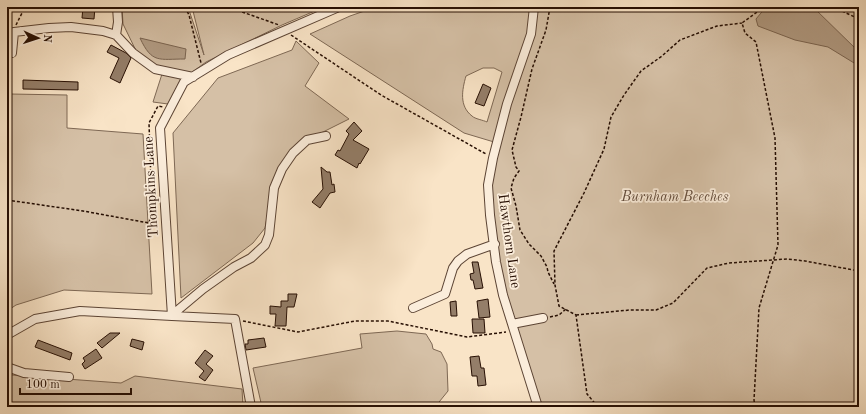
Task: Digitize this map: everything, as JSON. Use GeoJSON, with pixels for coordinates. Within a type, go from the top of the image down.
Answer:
{"type":"FeatureCollection","features":[{"type":"Feature","properties":{"kind":"street"},"geometry":{"type":"LineString","coordinates":[[116,35],[118,22],[117,7]]}},
{"type":"Feature","properties":{"kind":"street","name":"Thompkins Lane"},"geometry":{"type":"LineString","coordinates":[[172,315],[160,128],[184,82],[228,55],[285,32],[339,7]]}},
{"type":"Feature","properties":{"kind":"street","name":"Hawthorn Lane"},"geometry":{"type":"LineString","coordinates":[[534,7],[531,34],[518,71],[493,158],[488,185],[490,215],[502,295],[538,407]]}},
{"type":"Feature","properties":{"kind":"street"},"geometry":{"type":"LineString","coordinates":[[12,53],[12,32],[49,28],[87,28],[116,35],[133,54],[155,69],[193,77]]}},
{"type":"Feature","properties":{"kind":"street"},"geometry":{"type":"LineString","coordinates":[[172,315],[202,289],[234,267],[251,258],[265,245],[269,235],[274,188],[282,169],[293,153],[307,140],[326,136]]}},
{"type":"Feature","properties":{"kind":"street"},"geometry":{"type":"LineString","coordinates":[[413,308],[445,294],[453,268],[463,257],[495,244]]}},
{"type":"Feature","properties":{"kind":"street"},"geometry":{"type":"LineString","coordinates":[[7,335],[35,319],[80,311],[235,319],[251,407]]}},
{"type":"Feature","properties":{"kind":"street"},"geometry":{"type":"LineString","coordinates":[[513,328],[543,318]]}},
{"type":"Feature","properties":{"kind":"street"},"geometry":{"type":"LineString","coordinates":[[7,367],[24,373],[69,377]]}},
{"type":"Feature","properties":{"kind":"path"},"geometry":{"type":"LineString","coordinates":[[12,32],[25,7]]}},
{"type":"Feature","properties":{"kind":"path"},"geometry":{"type":"LineString","coordinates":[[185,7],[189,15],[203,70]]}},
{"type":"Feature","properties":{"kind":"path"},"geometry":{"type":"LineString","coordinates":[[228,7],[279,25]]}},
{"type":"Feature","properties":{"kind":"path"},"geometry":{"type":"LineString","coordinates":[[550,7],[546,30],[532,69],[522,116],[512,150],[516,167],[519,170],[514,178],[511,188],[520,230],[547,267],[555,286]]}},
{"type":"Feature","properties":{"kind":"path"},"geometry":{"type":"LineString","coordinates":[[764,7],[742,23],[717,26],[680,40],[662,56],[641,71],[624,95],[611,117],[604,149],[584,193],[554,250],[555,286],[559,306],[576,315],[630,310],[656,310],[673,303],[707,268],[729,263],[786,259],[859,271]]}},
{"type":"Feature","properties":{"kind":"path"},"geometry":{"type":"LineString","coordinates":[[833,7],[859,20]]}},
{"type":"Feature","properties":{"kind":"path"},"geometry":{"type":"LineString","coordinates":[[742,23],[745,33],[756,42],[775,138],[778,246],[772,260],[759,308],[754,400],[755,407]]}},
{"type":"Feature","properties":{"kind":"path"},"geometry":{"type":"LineString","coordinates":[[285,32],[381,95],[493,158]]}},
{"type":"Feature","properties":{"kind":"path"},"geometry":{"type":"LineString","coordinates":[[7,200],[84,211],[149,223],[152,212],[149,123],[158,106],[170,109]]}},
{"type":"Feature","properties":{"kind":"path"},"geometry":{"type":"LineString","coordinates":[[543,318],[559,315],[566,310]]}},
{"type":"Feature","properties":{"kind":"path"},"geometry":{"type":"LineString","coordinates":[[576,315],[587,394],[598,407]]}},
{"type":"Feature","properties":{"kind":"path"},"geometry":{"type":"LineString","coordinates":[[235,319],[298,332],[355,321],[388,321],[467,337],[513,328]]}},
{"type":"Feature","properties":{"kind":"green space"},"geometry":{"type":"Polygon","coordinates":[[[122,7],[188,7],[204,55],[192,7],[324,7],[282,25],[206,62],[180,81],[168,104],[153,102],[162,74],[143,65],[123,24],[122,7]]]}},
{"type":"Feature","properties":{"kind":"green space"},"geometry":{"type":"Polygon","coordinates":[[[376,7],[531,7],[528,36],[494,142],[464,133],[310,34],[350,16],[376,7]],[[483,68],[466,76],[463,87],[463,103],[465,108],[473,117],[487,122],[502,72],[494,68],[483,68]]]}},
{"type":"Feature","properties":{"kind":"green space","name":"Burnham Beeches"},"geometry":{"type":"Polygon","coordinates":[[[537,7],[859,7],[859,407],[542,407],[501,280],[490,195],[496,156],[519,76],[534,36],[537,7]]]}},
{"type":"Feature","properties":{"kind":"green space"},"geometry":{"type":"Polygon","coordinates":[[[296,41],[319,63],[305,86],[349,119],[293,147],[276,173],[265,228],[253,243],[181,298],[173,133],[218,78],[292,50],[296,41]]]}},
{"type":"Feature","properties":{"kind":"green space"},"geometry":{"type":"Polygon","coordinates":[[[10,94],[67,95],[67,128],[143,134],[152,294],[64,290],[16,305],[7,311],[7,130],[10,94]]]}},
{"type":"Feature","properties":{"kind":"green space"},"geometry":{"type":"Polygon","coordinates":[[[397,331],[426,334],[432,344],[433,349],[441,352],[447,364],[448,391],[435,407],[262,407],[253,368],[362,348],[360,334],[397,331]]]}},
{"type":"Feature","properties":{"kind":"green space"},"geometry":{"type":"Polygon","coordinates":[[[7,359],[12,375],[121,383],[135,376],[242,389],[243,407],[7,407],[7,359]]]}},
{"type":"Feature","properties":{"kind":"shaded area"},"geometry":{"type":"Polygon","coordinates":[[[766,7],[814,8],[857,50],[859,53],[859,66],[828,47],[795,40],[758,26],[756,19],[766,7]]]}},
{"type":"Feature","properties":{"kind":"shaded area"},"geometry":{"type":"Polygon","coordinates":[[[140,38],[186,49],[185,59],[157,58],[148,52],[140,38]]]}},
{"type":"Feature","properties":{"kind":"building"},"geometry":{"type":"Polygon","coordinates":[[[83,7],[95,7],[94,19],[82,18],[83,7]]]}},
{"type":"Feature","properties":{"kind":"building"},"geometry":{"type":"Polygon","coordinates":[[[111,45],[126,53],[131,58],[120,83],[110,78],[119,58],[107,52],[111,45]]]}},
{"type":"Feature","properties":{"kind":"building"},"geometry":{"type":"Polygon","coordinates":[[[23,80],[78,82],[78,90],[23,89],[23,80]]]}},
{"type":"Feature","properties":{"kind":"building"},"geometry":{"type":"Polygon","coordinates":[[[483,84],[491,88],[484,106],[475,103],[483,84]]]}},
{"type":"Feature","properties":{"kind":"building"},"geometry":{"type":"Polygon","coordinates":[[[354,122],[362,131],[353,140],[369,149],[357,168],[335,155],[338,150],[340,151],[349,134],[346,131],[354,122]]]}},
{"type":"Feature","properties":{"kind":"building"},"geometry":{"type":"Polygon","coordinates":[[[321,167],[327,172],[330,172],[332,185],[334,184],[335,192],[330,193],[320,208],[312,202],[323,189],[321,167]]]}},
{"type":"Feature","properties":{"kind":"building"},"geometry":{"type":"Polygon","coordinates":[[[472,262],[478,262],[483,288],[475,289],[473,280],[471,280],[470,274],[474,273],[472,262]]]}},
{"type":"Feature","properties":{"kind":"building"},"geometry":{"type":"Polygon","coordinates":[[[288,294],[297,294],[294,307],[287,307],[286,326],[275,326],[276,314],[270,314],[270,306],[281,307],[281,301],[288,301],[288,294]]]}},
{"type":"Feature","properties":{"kind":"building"},"geometry":{"type":"Polygon","coordinates":[[[488,299],[490,317],[479,318],[477,301],[488,299]]]}},
{"type":"Feature","properties":{"kind":"building"},"geometry":{"type":"Polygon","coordinates":[[[456,301],[457,316],[451,316],[450,302],[456,301]]]}},
{"type":"Feature","properties":{"kind":"building"},"geometry":{"type":"Polygon","coordinates":[[[472,319],[484,319],[485,333],[473,333],[472,319]]]}},
{"type":"Feature","properties":{"kind":"building"},"geometry":{"type":"Polygon","coordinates":[[[110,333],[120,333],[102,348],[97,343],[110,333]]]}},
{"type":"Feature","properties":{"kind":"building"},"geometry":{"type":"Polygon","coordinates":[[[264,338],[266,347],[246,350],[245,344],[248,344],[248,340],[264,338]]]}},
{"type":"Feature","properties":{"kind":"building"},"geometry":{"type":"Polygon","coordinates":[[[132,339],[144,342],[142,350],[130,346],[132,339]]]}},
{"type":"Feature","properties":{"kind":"building"},"geometry":{"type":"Polygon","coordinates":[[[38,340],[72,353],[70,360],[35,347],[38,340]]]}},
{"type":"Feature","properties":{"kind":"building"},"geometry":{"type":"Polygon","coordinates":[[[96,349],[102,358],[85,369],[82,364],[85,361],[83,358],[96,349]]]}},
{"type":"Feature","properties":{"kind":"building"},"geometry":{"type":"Polygon","coordinates":[[[205,350],[213,356],[206,364],[213,370],[205,381],[199,377],[204,371],[195,363],[205,350]]]}},
{"type":"Feature","properties":{"kind":"building"},"geometry":{"type":"Polygon","coordinates":[[[479,356],[481,368],[484,368],[486,385],[478,386],[477,376],[472,376],[470,357],[479,356]]]}}]}
